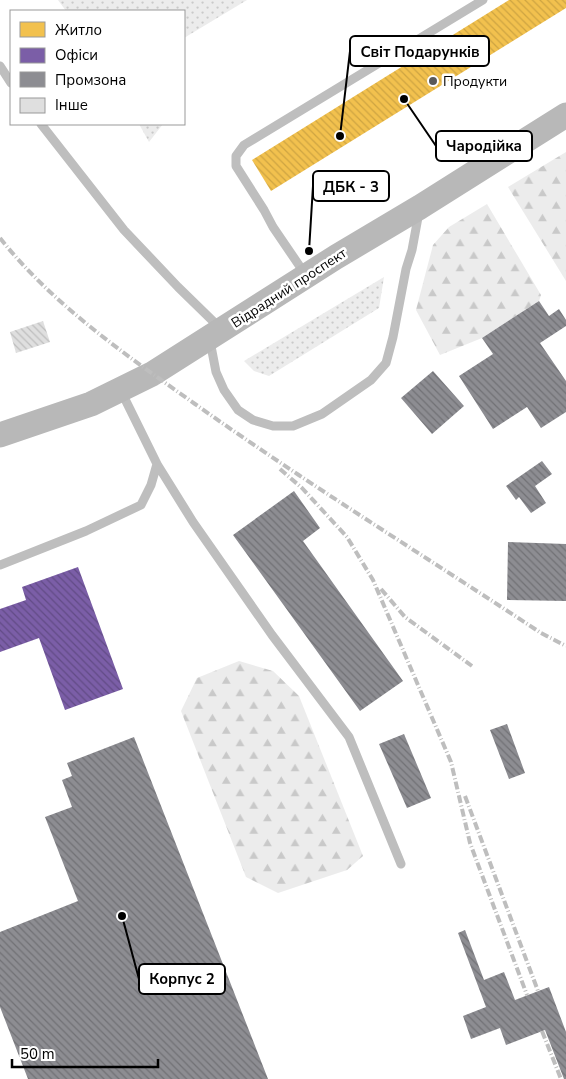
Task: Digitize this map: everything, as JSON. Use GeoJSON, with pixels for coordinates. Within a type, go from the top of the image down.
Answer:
{"type":"FeatureCollection","features":[{"type":"Feature","properties":{"kind":"main road","name":"Відрадний проспект"},"geometry":{"type":"LineString","coordinates":[[0,435],[91,404],[152,374],[336,257],[420,207],[566,115]]}},
{"type":"Feature","properties":{"kind":"lane"},"geometry":{"type":"LineString","coordinates":[[307,276],[273,228],[236,166],[237,152],[244,145],[484,0]]}},
{"type":"Feature","properties":{"kind":"lane"},"geometry":{"type":"LineString","coordinates":[[0,66],[10,81]]}},
{"type":"Feature","properties":{"kind":"lane"},"geometry":{"type":"LineString","coordinates":[[42,125],[124,230],[217,334],[211,346],[216,372],[224,390],[238,410],[253,420],[273,426],[293,426],[322,414],[371,380],[386,363],[420,207]]}},
{"type":"Feature","properties":{"kind":"lane"},"geometry":{"type":"LineString","coordinates":[[120,389],[157,464],[193,522],[255,611],[349,738],[401,864]]}},
{"type":"Feature","properties":{"kind":"lane"},"geometry":{"type":"LineString","coordinates":[[0,565],[86,531],[141,505],[151,485],[157,464]]}},
{"type":"Feature","properties":{"kind":"green space"},"geometry":{"type":"Polygon","coordinates":[[[58,0],[247,0],[185,37],[185,10],[65,10],[58,0]]]}},
{"type":"Feature","properties":{"kind":"green space"},"geometry":{"type":"Polygon","coordinates":[[[140,125],[162,125],[149,142],[140,125]]]}},
{"type":"Feature","properties":{"kind":"green space"},"geometry":{"type":"Polygon","coordinates":[[[566,152],[566,281],[508,187],[566,152]]]}},
{"type":"Feature","properties":{"kind":"green space"},"geometry":{"type":"Polygon","coordinates":[[[487,204],[541,295],[539,301],[482,338],[440,355],[416,310],[433,245],[449,227],[487,204]]]}},
{"type":"Feature","properties":{"kind":"green space"},"geometry":{"type":"Polygon","coordinates":[[[384,277],[379,308],[269,376],[254,371],[244,361],[384,277]]]}},
{"type":"Feature","properties":{"kind":"green space"},"geometry":{"type":"Polygon","coordinates":[[[239,661],[273,671],[299,696],[363,856],[347,870],[278,893],[246,877],[181,711],[197,678],[239,661]]]}},
{"type":"Feature","properties":{"kind":"building: Житло"},"geometry":{"type":"Polygon","coordinates":[[[509,0],[566,0],[566,8],[271,191],[252,160],[509,0]]]}},
{"type":"Feature","properties":{"kind":"building: Офіси"},"geometry":{"type":"Polygon","coordinates":[[[78,567],[123,689],[65,710],[39,638],[0,652],[0,609],[26,600],[22,587],[78,567]]]}},
{"type":"Feature","properties":{"kind":"building: Промзона"},"geometry":{"type":"Polygon","coordinates":[[[539,301],[549,316],[559,309],[566,320],[566,326],[540,343],[566,381],[566,412],[541,428],[527,407],[493,429],[459,376],[493,354],[482,338],[539,301]]]}},
{"type":"Feature","properties":{"kind":"building: Промзона"},"geometry":{"type":"Polygon","coordinates":[[[433,371],[464,406],[432,434],[401,398],[433,371]]]}},
{"type":"Feature","properties":{"kind":"building: Промзона"},"geometry":{"type":"Polygon","coordinates":[[[542,461],[552,474],[535,486],[546,503],[531,513],[519,497],[516,500],[506,486],[542,461]]]}},
{"type":"Feature","properties":{"kind":"building: Промзона"},"geometry":{"type":"Polygon","coordinates":[[[294,491],[320,528],[303,541],[403,681],[360,711],[233,535],[294,491]]]}},
{"type":"Feature","properties":{"kind":"building: Промзона"},"geometry":{"type":"Polygon","coordinates":[[[508,542],[566,544],[566,601],[507,600],[508,542]]]}},
{"type":"Feature","properties":{"kind":"building: Промзона"},"geometry":{"type":"Polygon","coordinates":[[[507,724],[525,773],[509,779],[490,730],[507,724]]]}},
{"type":"Feature","properties":{"kind":"building: Промзона"},"geometry":{"type":"Polygon","coordinates":[[[404,734],[431,798],[407,808],[379,744],[404,734]]]}},
{"type":"Feature","properties":{"kind":"building: Промзона"},"geometry":{"type":"Polygon","coordinates":[[[134,737],[268,1079],[28,1079],[0,1007],[0,932],[78,901],[45,817],[72,807],[62,780],[72,776],[67,763],[134,737]]]}},
{"type":"Feature","properties":{"kind":"building: Промзона"},"geometry":{"type":"Polygon","coordinates":[[[465,930],[484,980],[504,972],[515,1000],[549,987],[566,1032],[566,1079],[564,1079],[545,1030],[506,1045],[500,1028],[471,1039],[463,1016],[486,1007],[458,933],[465,930]]]}},
{"type":"Feature","properties":{"kind":"building: Інше"},"geometry":{"type":"Polygon","coordinates":[[[43,321],[50,342],[16,353],[10,332],[43,321]]]}},
{"type":"Feature","properties":{"kind":"railway"},"geometry":{"type":"LineString","coordinates":[[0,238],[43,285],[67,307],[91,328],[143,367],[324,492],[541,633],[566,646]]}},
{"type":"Feature","properties":{"kind":"railway"},"geometry":{"type":"LineString","coordinates":[[280,469],[302,488],[347,537],[373,580],[451,762],[470,843],[527,995]]}},
{"type":"Feature","properties":{"kind":"railway"},"geometry":{"type":"LineString","coordinates":[[381,589],[405,617],[472,666]]}},
{"type":"Feature","properties":{"kind":"railway"},"geometry":{"type":"LineString","coordinates":[[465,796],[538,991]]}},
{"type":"Feature","properties":{"kind":"railway"},"geometry":{"type":"LineString","coordinates":[[542,1031],[561,1079]]}},
{"type":"Feature","properties":{"kind":"place","name":"Продукти"},"geometry":{"type":"Point","coordinates":[433,81]}},
{"type":"Feature","properties":{"kind":"place","name":"Чародійка"},"geometry":{"type":"Point","coordinates":[404,99]}},
{"type":"Feature","properties":{"kind":"place","name":"Світ Подарунків"},"geometry":{"type":"Point","coordinates":[340,136]}},
{"type":"Feature","properties":{"kind":"place","name":"ДБК - 3"},"geometry":{"type":"Point","coordinates":[309,251]}},
{"type":"Feature","properties":{"kind":"place","name":"Корпус 2"},"geometry":{"type":"Point","coordinates":[122,916]}}]}
